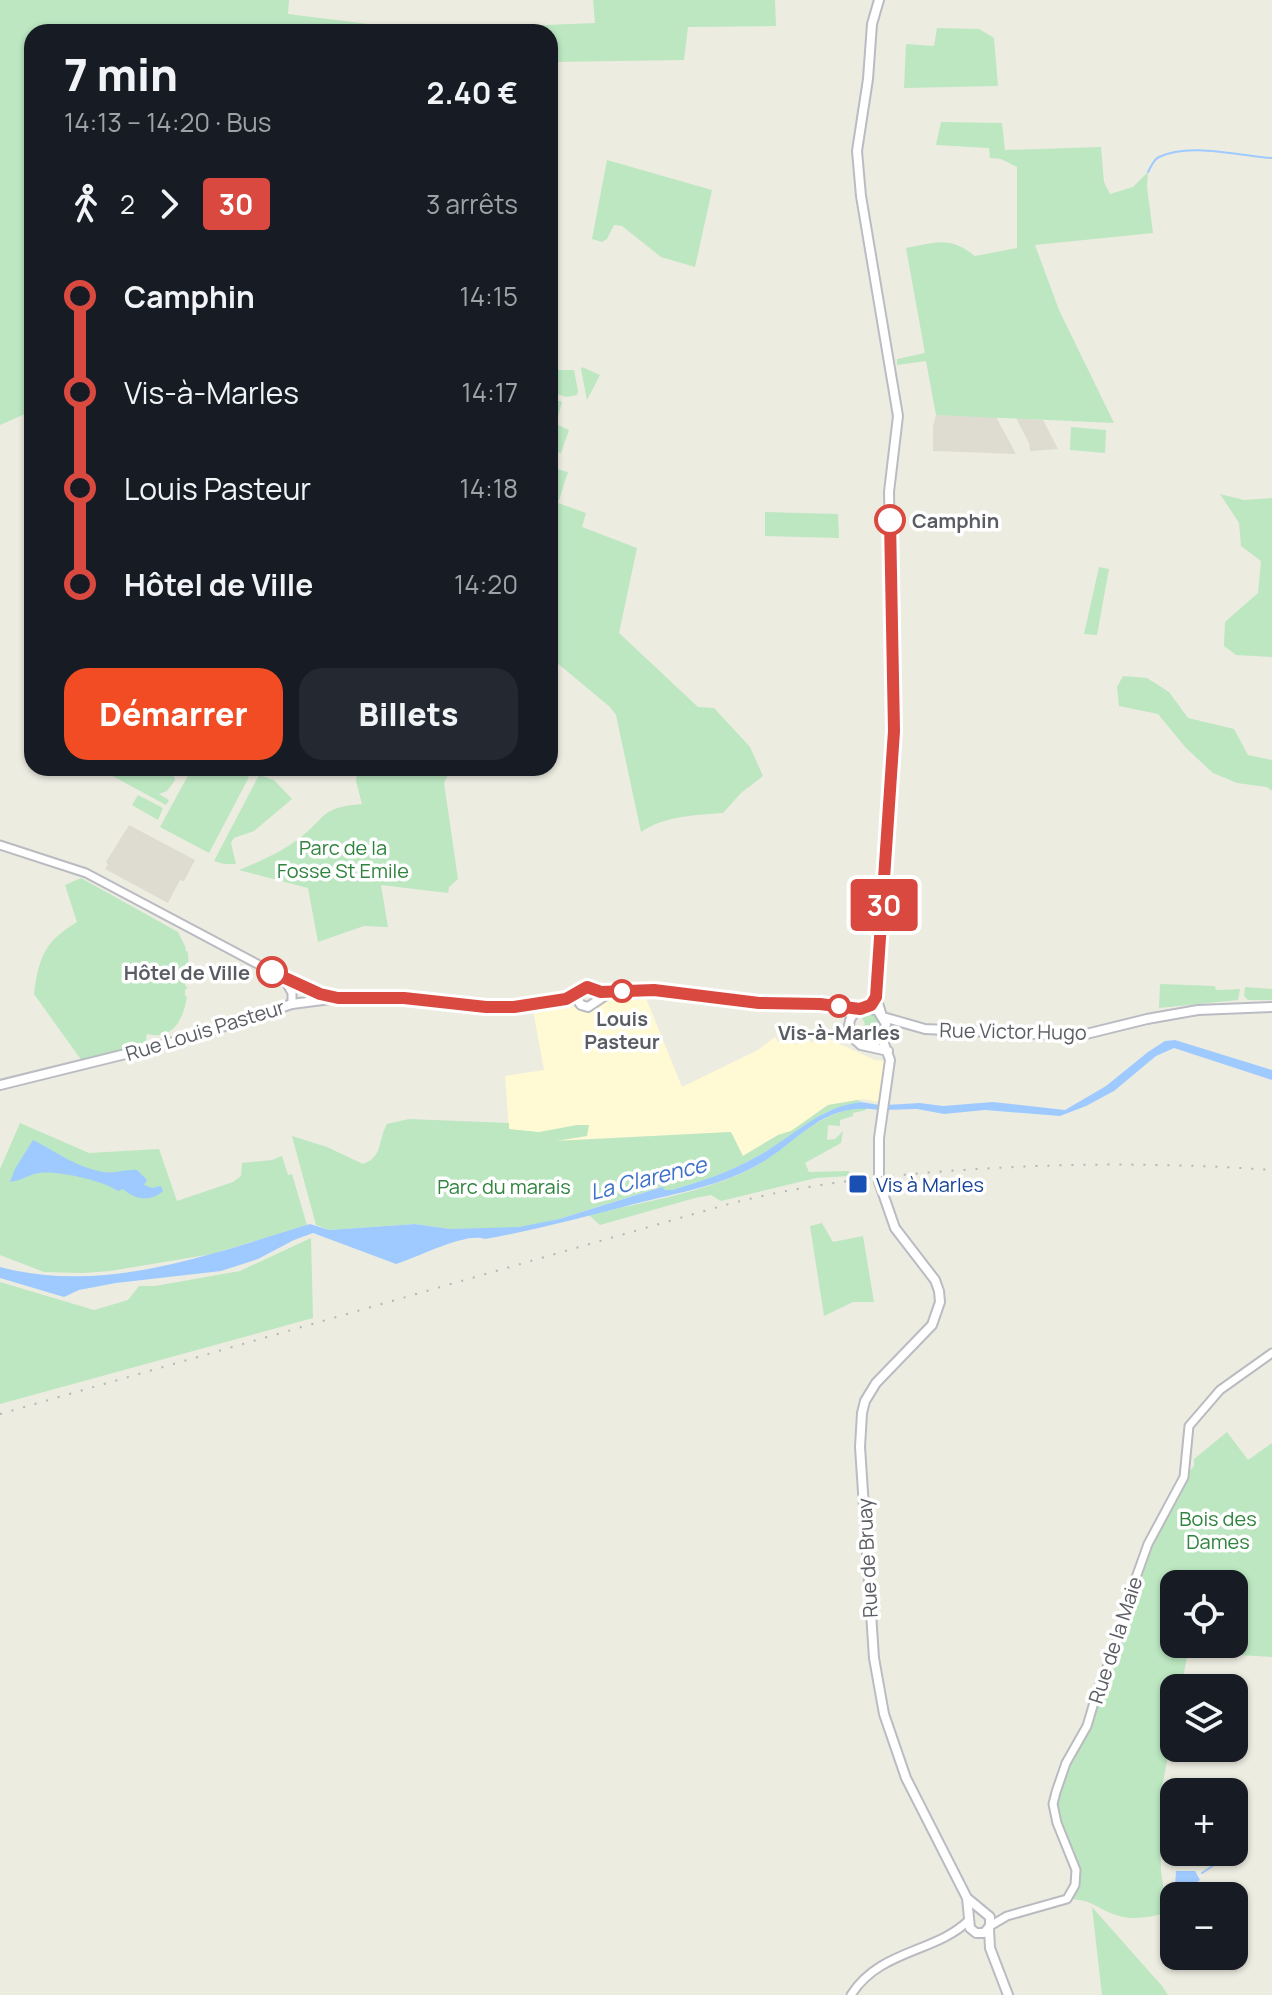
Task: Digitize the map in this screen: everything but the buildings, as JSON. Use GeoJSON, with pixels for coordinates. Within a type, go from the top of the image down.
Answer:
{"type":"FeatureCollection","features":[{"type":"Feature","properties":{"kind":"main road"},"geometry":{"type":"LineString","coordinates":[[879,0],[872,24],[857,160],[898,416],[889,492],[894,731],[876,997],[888,1051]]}},
{"type":"Feature","properties":{"kind":"main road"},"geometry":{"type":"LineString","coordinates":[[609,993],[588,1007],[578,997],[587,987],[609,993],[654,990],[759,1003],[863,1008],[882,1015]]}},
{"type":"Feature","properties":{"kind":"main road"},"geometry":{"type":"LineString","coordinates":[[595,991],[596,1001]]}},
{"type":"Feature","properties":{"kind":"main road","name":"Rue Louis Pasteur"},"geometry":{"type":"LineString","coordinates":[[0,1085],[182,1040],[303,1002],[338,998],[404,998],[514,1007],[578,997]]}},
{"type":"Feature","properties":{"kind":"main road"},"geometry":{"type":"LineString","coordinates":[[849,1020],[873,1003],[876,997]]}},
{"type":"Feature","properties":{"kind":"main road"},"geometry":{"type":"LineString","coordinates":[[832,1005],[846,1015],[853,1039],[861,1045],[888,1051]]}},
{"type":"Feature","properties":{"kind":"main road","name":"Rue Victor Hugo"},"geometry":{"type":"LineString","coordinates":[[882,1015],[901,1024],[925,1029],[1078,1036],[1198,1010],[1272,1007]]}},
{"type":"Feature","properties":{"kind":"main road"},"geometry":{"type":"LineString","coordinates":[[871,1045],[901,1024]]}},
{"type":"Feature","properties":{"kind":"main road","name":"Rue de Bruay"},"geometry":{"type":"LineString","coordinates":[[888,1051],[890,1060],[882,1106],[879,1178],[889,1213],[901,1238],[935,1280],[940,1302],[932,1325],[876,1383],[862,1413],[860,1447],[870,1625],[878,1689],[900,1762],[967,1898]]}},
{"type":"Feature","properties":{"kind":"main road"},"geometry":{"type":"LineString","coordinates":[[967,1898],[990,1917],[990,1948],[1008,1995]]}},
{"type":"Feature","properties":{"kind":"main road"},"geometry":{"type":"LineString","coordinates":[[967,1898],[969,1918],[976,1933],[990,1948]]}},
{"type":"Feature","properties":{"kind":"main road"},"geometry":{"type":"LineString","coordinates":[[969,1918],[983,1912]]}},
{"type":"Feature","properties":{"kind":"main road"},"geometry":{"type":"LineString","coordinates":[[976,1933],[990,1928]]}},
{"type":"Feature","properties":{"kind":"street"},"geometry":{"type":"LineString","coordinates":[[0,845],[86,873],[302,987],[338,998]]}},
{"type":"Feature","properties":{"kind":"street"},"geometry":{"type":"LineString","coordinates":[[282,977],[292,993],[292,1004]]}},
{"type":"Feature","properties":{"kind":"street"},"geometry":{"type":"LineString","coordinates":[[302,987],[303,1002]]}},
{"type":"Feature","properties":{"kind":"street","name":"Rue de la Maie"},"geometry":{"type":"LineString","coordinates":[[1007,1916],[1067,1899],[1075,1885],[1076,1870],[1054,1813],[1056,1792],[1066,1763],[1087,1726],[1098,1689],[1127,1618],[1129,1597],[1148,1544],[1184,1477],[1189,1426],[1202,1407],[1220,1390],[1272,1353]]}},
{"type":"Feature","properties":{"kind":"street"},"geometry":{"type":"LineString","coordinates":[[983,1912],[1007,1916]]}},
{"type":"Feature","properties":{"kind":"street"},"geometry":{"type":"LineString","coordinates":[[990,1928],[1007,1916]]}},
{"type":"Feature","properties":{"kind":"street"},"geometry":{"type":"LineString","coordinates":[[851,1995],[862,1980],[892,1958],[952,1933],[969,1918]]}},
{"type":"Feature","properties":{"kind":"street"},"geometry":{"type":"LineString","coordinates":[[952,1933],[976,1933]]}},
{"type":"Feature","properties":{"kind":"shaded area"},"geometry":{"type":"Polygon","coordinates":[[[936,415],[996,417],[1016,454],[933,451],[936,415]]]}},
{"type":"Feature","properties":{"kind":"shaded area"},"geometry":{"type":"Polygon","coordinates":[[[1016,418],[1043,420],[1058,449],[1030,451],[1016,418]]]}},
{"type":"Feature","properties":{"kind":"shaded area"},"geometry":{"type":"Polygon","coordinates":[[[129,825],[195,860],[168,903],[105,869],[106,862],[129,825]]]}},
{"type":"Feature","properties":{"kind":"shaded area"},"geometry":{"type":"Polygon","coordinates":[[[645,996],[682,1087],[758,1050],[775,1037],[778,1042],[793,1040],[794,1045],[810,1039],[811,1043],[815,1041],[811,1031],[823,1029],[827,1038],[875,1060],[886,1061],[878,1102],[863,1099],[828,1105],[791,1131],[742,1156],[731,1132],[510,1143],[505,1076],[544,1070],[533,1010],[569,1004],[583,1012],[596,1009],[598,1003],[609,997],[645,996]]]}},
{"type":"Feature","properties":{"kind":"green space"},"geometry":{"type":"Polygon","coordinates":[[[0,0],[289,0],[288,14],[369,24],[24,24],[24,414],[0,425],[0,0]]]}},
{"type":"Feature","properties":{"kind":"green space"},"geometry":{"type":"Polygon","coordinates":[[[593,0],[775,0],[776,26],[688,27],[684,60],[558,62],[558,24],[595,23],[593,0]]]}},
{"type":"Feature","properties":{"kind":"green space"},"geometry":{"type":"Polygon","coordinates":[[[937,28],[979,29],[994,38],[998,86],[904,88],[906,44],[934,46],[937,28]]]}},
{"type":"Feature","properties":{"kind":"green space"},"geometry":{"type":"Polygon","coordinates":[[[941,122],[1002,123],[1005,150],[1101,147],[1104,182],[1110,194],[1133,187],[1148,172],[1153,233],[1035,245],[1059,310],[1114,423],[936,415],[926,361],[897,365],[897,359],[925,353],[906,248],[942,242],[957,245],[975,256],[1017,248],[1017,167],[1001,159],[990,158],[989,148],[936,145],[941,122]]]}},
{"type":"Feature","properties":{"kind":"green space"},"geometry":{"type":"Polygon","coordinates":[[[607,160],[712,190],[695,267],[661,257],[622,226],[614,225],[602,242],[592,239],[607,160]]]}},
{"type":"Feature","properties":{"kind":"green space"},"geometry":{"type":"Polygon","coordinates":[[[581,369],[600,375],[587,400],[581,369]]]}},
{"type":"Feature","properties":{"kind":"green space"},"geometry":{"type":"Polygon","coordinates":[[[558,370],[574,370],[577,395],[566,397],[558,394],[558,370]]]}},
{"type":"Feature","properties":{"kind":"green space"},"geometry":{"type":"Polygon","coordinates":[[[558,425],[569,430],[561,453],[558,452],[558,425]]]}},
{"type":"Feature","properties":{"kind":"green space"},"geometry":{"type":"Polygon","coordinates":[[[1071,427],[1106,430],[1105,453],[1070,450],[1071,427]]]}},
{"type":"Feature","properties":{"kind":"green space"},"geometry":{"type":"Polygon","coordinates":[[[558,469],[568,472],[558,503],[558,469]]]}},
{"type":"Feature","properties":{"kind":"green space"},"geometry":{"type":"Polygon","coordinates":[[[1220,494],[1244,500],[1272,498],[1272,657],[1236,655],[1224,646],[1225,622],[1258,593],[1261,561],[1241,546],[1239,523],[1220,494]]]}},
{"type":"Feature","properties":{"kind":"green space"},"geometry":{"type":"Polygon","coordinates":[[[558,503],[586,513],[582,527],[637,548],[619,633],[698,707],[714,708],[750,747],[763,776],[741,793],[723,813],[670,819],[641,832],[616,715],[558,664],[558,503]]]}},
{"type":"Feature","properties":{"kind":"green space"},"geometry":{"type":"Polygon","coordinates":[[[765,512],[838,514],[839,538],[765,536],[765,512]]]}},
{"type":"Feature","properties":{"kind":"green space"},"geometry":{"type":"Polygon","coordinates":[[[1099,567],[1109,569],[1097,635],[1084,634],[1099,567]]]}},
{"type":"Feature","properties":{"kind":"green space"},"geometry":{"type":"Polygon","coordinates":[[[1123,676],[1147,678],[1169,692],[1188,718],[1234,729],[1248,755],[1272,760],[1272,791],[1267,787],[1237,783],[1213,773],[1186,748],[1158,714],[1119,706],[1117,687],[1123,676]]]}},
{"type":"Feature","properties":{"kind":"green space"},"geometry":{"type":"Polygon","coordinates":[[[113,776],[174,776],[175,780],[167,791],[159,794],[169,800],[166,805],[113,776]]]}},
{"type":"Feature","properties":{"kind":"green space"},"geometry":{"type":"Polygon","coordinates":[[[188,776],[249,777],[209,853],[160,827],[188,776]]]}},
{"type":"Feature","properties":{"kind":"green space"},"geometry":{"type":"Polygon","coordinates":[[[258,776],[274,780],[292,799],[254,831],[234,838],[231,843],[236,864],[214,861],[258,776]]]}},
{"type":"Feature","properties":{"kind":"green space","name":"Parc de la Fosse St Emile"},"geometry":{"type":"Polygon","coordinates":[[[357,776],[447,776],[444,783],[458,879],[449,887],[448,893],[381,885],[388,927],[364,926],[318,942],[308,888],[239,870],[290,845],[330,811],[362,804],[357,776]]]}},
{"type":"Feature","properties":{"kind":"green space"},"geometry":{"type":"Polygon","coordinates":[[[138,795],[163,808],[158,820],[132,805],[138,795]]]}},
{"type":"Feature","properties":{"kind":"green space"},"geometry":{"type":"Polygon","coordinates":[[[81,878],[178,932],[188,952],[189,972],[183,1013],[170,1031],[148,1034],[147,1043],[82,1061],[34,994],[45,952],[57,936],[77,922],[65,885],[81,878]]]}},
{"type":"Feature","properties":{"kind":"green space"},"geometry":{"type":"Polygon","coordinates":[[[1160,984],[1215,986],[1216,990],[1240,989],[1238,1000],[1159,1008],[1160,984]]]}},
{"type":"Feature","properties":{"kind":"green space"},"geometry":{"type":"Polygon","coordinates":[[[1245,987],[1272,989],[1272,1000],[1248,1000],[1244,996],[1245,987]]]}},
{"type":"Feature","properties":{"kind":"green space"},"geometry":{"type":"Polygon","coordinates":[[[864,1012],[878,1016],[882,1025],[878,1038],[864,1041],[857,1038],[852,1025],[861,1028],[865,1024],[860,1014],[864,1012]]]}},
{"type":"Feature","properties":{"kind":"green space","name":"Parc du marais"},"geometry":{"type":"Polygon","coordinates":[[[861,1102],[819,1116],[758,1156],[716,1176],[672,1190],[661,1187],[559,1219],[519,1228],[450,1229],[415,1224],[329,1230],[316,1225],[292,1136],[327,1147],[363,1164],[377,1152],[387,1124],[409,1119],[509,1123],[509,1129],[539,1132],[589,1125],[587,1136],[556,1141],[731,1132],[743,1156],[778,1135],[791,1131],[828,1105],[861,1102]]]}},
{"type":"Feature","properties":{"kind":"green space"},"geometry":{"type":"Polygon","coordinates":[[[866,1107],[866,1110],[840,1120],[840,1126],[828,1125],[827,1140],[835,1139],[843,1131],[841,1143],[805,1163],[809,1172],[849,1171],[850,1176],[816,1178],[721,1201],[711,1195],[695,1198],[600,1225],[589,1215],[683,1193],[738,1175],[829,1116],[866,1107]]]}},
{"type":"Feature","properties":{"kind":"green space"},"geometry":{"type":"Polygon","coordinates":[[[20,1123],[89,1153],[159,1149],[177,1201],[233,1182],[241,1176],[242,1163],[282,1156],[288,1175],[292,1174],[307,1225],[212,1254],[110,1271],[44,1272],[0,1255],[0,1169],[20,1123]]]}},
{"type":"Feature","properties":{"kind":"green space"},"geometry":{"type":"Polygon","coordinates":[[[822,1223],[833,1242],[863,1236],[874,1302],[853,1302],[824,1316],[810,1226],[822,1223]]]}},
{"type":"Feature","properties":{"kind":"green space"},"geometry":{"type":"Polygon","coordinates":[[[311,1238],[313,1318],[0,1404],[0,1282],[94,1310],[128,1300],[139,1286],[240,1271],[311,1238]]]}},
{"type":"Feature","properties":{"kind":"green space","name":"Bois des Dames"},"geometry":{"type":"Polygon","coordinates":[[[1227,1432],[1248,1460],[1272,1443],[1272,1657],[1248,1656],[1248,1570],[1160,1570],[1160,1658],[1187,1658],[1184,1674],[1160,1674],[1160,1762],[1167,1762],[1164,1778],[1160,1778],[1163,1882],[1160,1882],[1160,1914],[1122,1917],[1088,1902],[1067,1899],[1076,1870],[1057,1823],[1056,1792],[1127,1619],[1135,1580],[1150,1538],[1171,1498],[1194,1466],[1194,1459],[1227,1432]]]}},
{"type":"Feature","properties":{"kind":"green space"},"geometry":{"type":"Polygon","coordinates":[[[1092,1907],[1162,1986],[1168,1995],[1102,1995],[1092,1907]]]}},
{"type":"Feature","properties":{"kind":"water"},"geometry":{"type":"Polygon","coordinates":[[[1175,1040],[1272,1070],[1272,1080],[1174,1048],[1156,1056],[1114,1091],[1060,1116],[985,1110],[944,1114],[917,1109],[885,1110],[886,1105],[920,1103],[943,1106],[993,1102],[1065,1110],[1106,1086],[1165,1041],[1175,1040]]]}},
{"type":"Feature","properties":{"kind":"water"},"geometry":{"type":"Polygon","coordinates":[[[861,1102],[879,1105],[879,1110],[861,1109],[831,1115],[751,1169],[719,1182],[541,1227],[485,1239],[466,1239],[396,1264],[313,1233],[258,1259],[221,1271],[116,1283],[79,1290],[64,1297],[0,1278],[0,1267],[39,1274],[118,1274],[196,1258],[310,1224],[329,1230],[415,1224],[450,1229],[519,1227],[559,1219],[662,1187],[672,1190],[716,1176],[758,1156],[819,1116],[861,1102]]]}},
{"type":"Feature","properties":{"kind":"water"},"geometry":{"type":"Polygon","coordinates":[[[33,1140],[94,1170],[137,1170],[147,1180],[144,1185],[152,1188],[161,1186],[163,1191],[143,1198],[92,1180],[48,1173],[10,1182],[33,1140]]]}},
{"type":"Feature","properties":{"kind":"water"},"geometry":{"type":"Polygon","coordinates":[[[1176,1871],[1195,1871],[1200,1880],[1197,1882],[1175,1882],[1176,1871]]]}},
{"type":"Feature","properties":{"kind":"waterway"},"geometry":{"type":"LineString","coordinates":[[1148,172],[1159,157],[1185,151],[1215,151],[1272,158]]}},
{"type":"Feature","properties":{"kind":"waterway"},"geometry":{"type":"LineString","coordinates":[[1202,1873],[1213,1866]]}},
{"type":"Feature","properties":{"kind":"railway"},"geometry":{"type":"LineString","coordinates":[[0,1414],[718,1207],[799,1189],[908,1174],[1019,1167],[1146,1165],[1272,1170]]}},
{"type":"Feature","properties":{"kind":"bus line","name":"30"},"geometry":{"type":"LineString","coordinates":[[272,972],[302,987],[338,998],[404,998],[486,1007],[514,1007],[566,999],[587,987],[609,993],[654,990],[759,1003],[820,1004],[860,1009],[871,1005],[876,997],[894,731],[890,520]]}},
{"type":"Feature","properties":{"kind":"place","name":"Camphin"},"geometry":{"type":"Point","coordinates":[890,520]}},
{"type":"Feature","properties":{"kind":"place","name":"Hôtel de Ville"},"geometry":{"type":"Point","coordinates":[272,972]}},
{"type":"Feature","properties":{"kind":"place","name":"Louis Pasteur"},"geometry":{"type":"Point","coordinates":[622,991]}},
{"type":"Feature","properties":{"kind":"place","name":"Vis-à-Marles"},"geometry":{"type":"Point","coordinates":[839,1006]}},
{"type":"Feature","properties":{"kind":"place","name":"Vis à Marles"},"geometry":{"type":"Point","coordinates":[858,1184]}},
{"type":"Feature","properties":{"kind":"water label","name":"La Clarence"},"geometry":{"type":"Point","coordinates":[648,1178]}}]}
